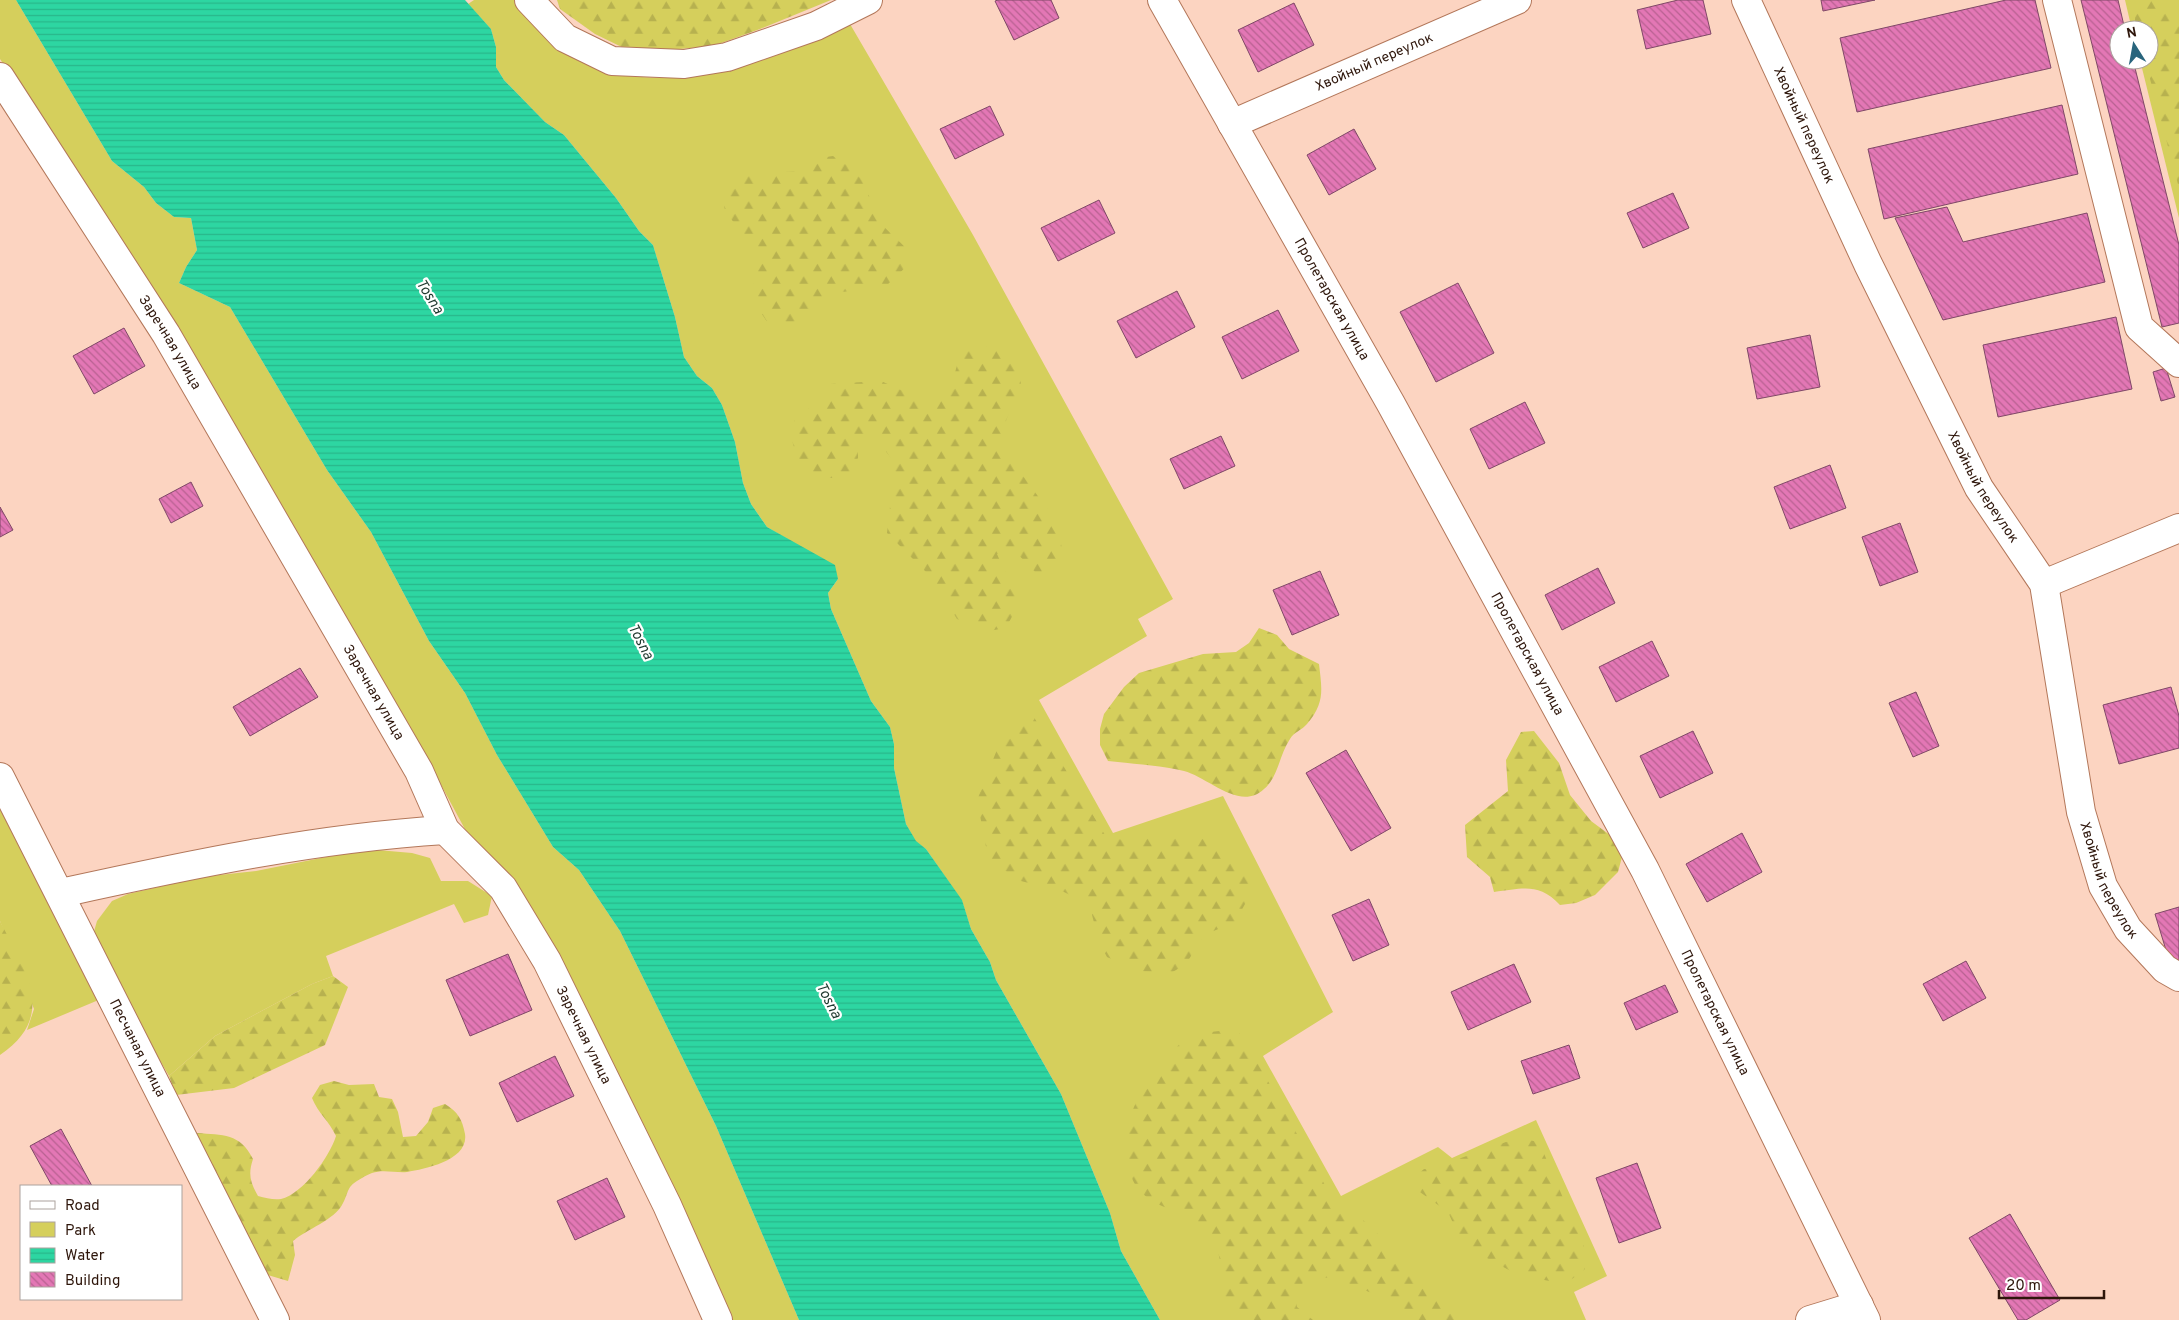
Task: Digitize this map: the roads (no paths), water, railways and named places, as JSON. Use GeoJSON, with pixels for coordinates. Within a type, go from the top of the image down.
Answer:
{"type":"FeatureCollection","features":[{"type":"Feature","properties":{"kind":"street"},"geometry":{"type":"LineString","coordinates":[[529,0],[565,38],[612,61],[675,64],[727,57],[816,26],[868,0]]}},
{"type":"Feature","properties":{"kind":"street","name":"Пролетарская улица"},"geometry":{"type":"LineString","coordinates":[[1162,0],[1391,404],[1645,870],[1863,1312]]}},
{"type":"Feature","properties":{"kind":"street","name":"Хвойный переулок"},"geometry":{"type":"LineString","coordinates":[[1232,124],[1517,0]]}},
{"type":"Feature","properties":{"kind":"street","name":"Хвойный переулок"},"geometry":{"type":"LineString","coordinates":[[1746,0],[1868,264],[1979,488],[2044,584],[2081,812],[2103,886],[2128,929],[2166,969],[2179,977]]}},
{"type":"Feature","properties":{"kind":"street"},"geometry":{"type":"LineString","coordinates":[[2056,0],[2139,327],[2179,363]]}},
{"type":"Feature","properties":{"kind":"street","name":"Заречная улица"},"geometry":{"type":"LineString","coordinates":[[0,77],[166,334],[419,771],[445,830],[503,888],[547,961],[667,1205],[718,1320]]}},
{"type":"Feature","properties":{"kind":"street"},"geometry":{"type":"LineString","coordinates":[[2044,584],[2179,528]]}},
{"type":"Feature","properties":{"kind":"street","name":"Песчаная улица"},"geometry":{"type":"LineString","coordinates":[[0,777],[61,893],[275,1320]]}},
{"type":"Feature","properties":{"kind":"street"},"geometry":{"type":"LineString","coordinates":[[61,893],[196,864],[377,834],[445,830]]}},
{"type":"Feature","properties":{"kind":"street"},"geometry":{"type":"LineString","coordinates":[[1810,1320],[1863,1312]]}},
{"type":"Feature","properties":{"kind":"water","name":"Tosna"},"geometry":{"type":"Polygon","coordinates":[[[16,0],[465,0],[491,29],[496,47],[496,67],[504,80],[545,122],[564,135],[616,198],[639,231],[653,245],[675,317],[684,357],[697,376],[712,388],[722,405],[735,442],[743,483],[751,504],[767,527],[835,565],[838,579],[828,593],[831,609],[871,701],[890,727],[894,744],[894,768],[906,824],[916,841],[926,849],[962,900],[971,929],[990,962],[996,980],[1061,1094],[1110,1213],[1121,1251],[1160,1320],[799,1320],[716,1126],[620,931],[579,870],[553,847],[497,755],[465,693],[429,641],[371,532],[327,470],[230,307],[179,283],[186,267],[197,250],[191,218],[174,217],[156,203],[144,187],[112,161],[16,0]]]}}]}
